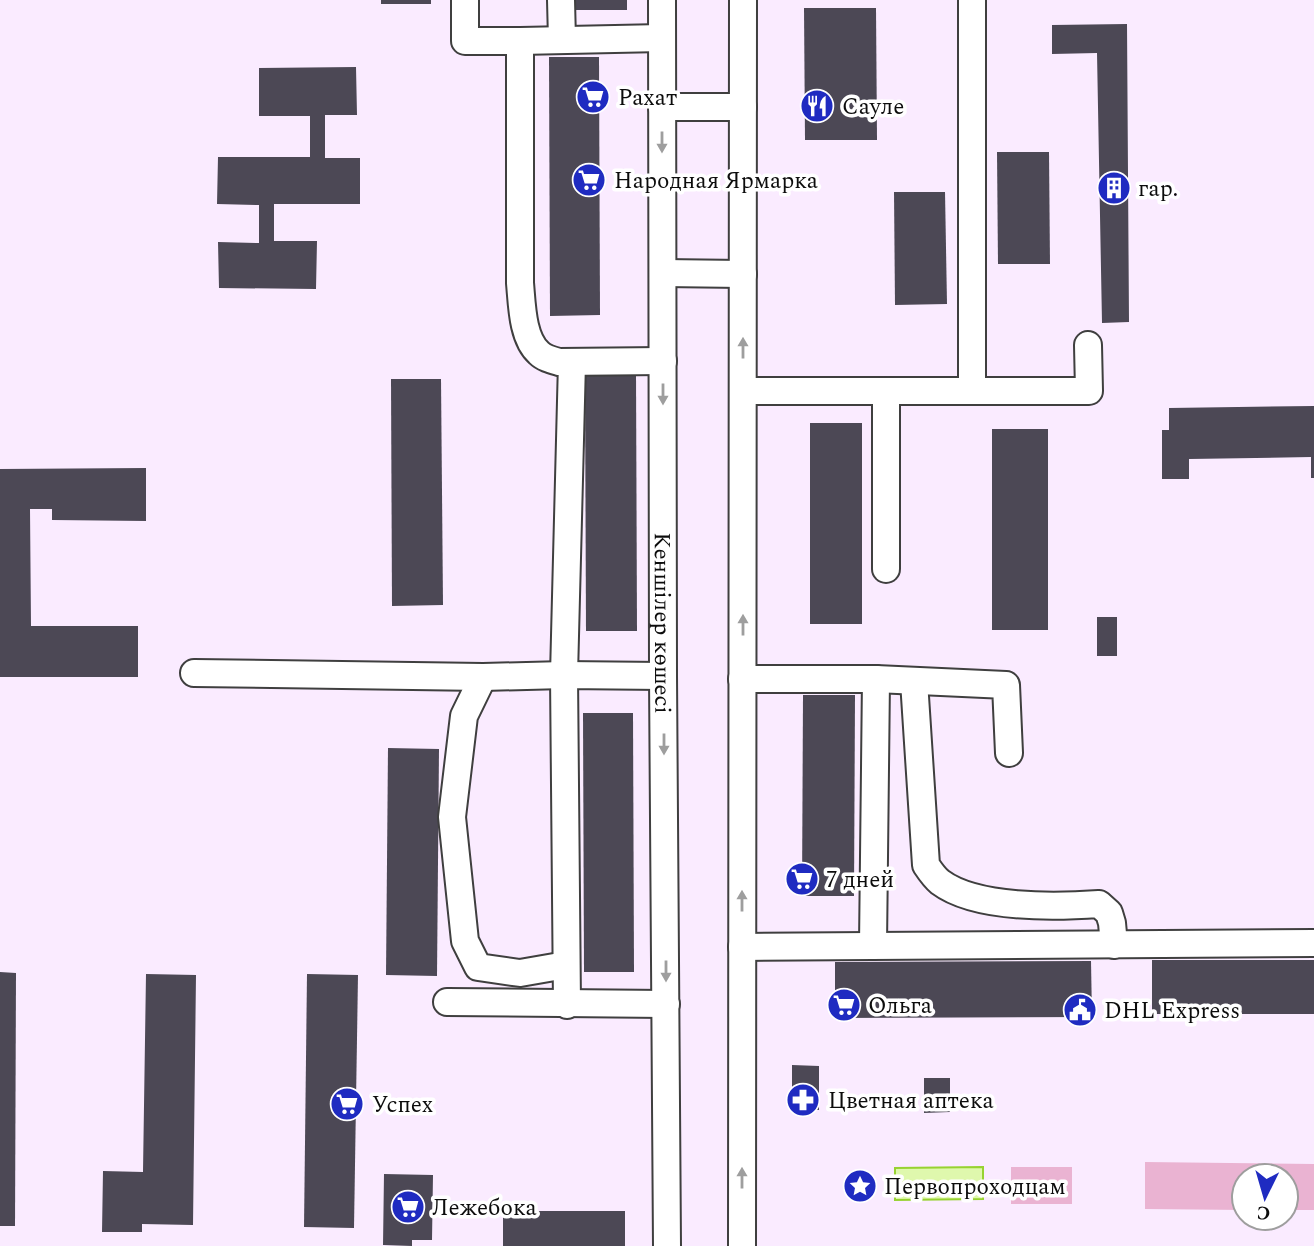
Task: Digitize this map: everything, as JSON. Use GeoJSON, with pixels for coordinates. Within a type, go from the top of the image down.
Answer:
{"type":"FeatureCollection","features":[{"type":"Feature","properties":{"kind":"street"},"geometry":{"type":"LineString","coordinates":[[465,0],[465,41],[662,38]]}},
{"type":"Feature","properties":{"kind":"street"},"geometry":{"type":"LineString","coordinates":[[561,0],[562,40]]}},
{"type":"Feature","properties":{"kind":"street","name":"Кеншілер көшесі"},"geometry":{"type":"LineString","coordinates":[[662,0],[667,1246]]}},
{"type":"Feature","properties":{"kind":"street"},"geometry":{"type":"LineString","coordinates":[[742,1246],[743,0]]}},
{"type":"Feature","properties":{"kind":"street"},"geometry":{"type":"LineString","coordinates":[[972,0],[972,391]]}},
{"type":"Feature","properties":{"kind":"street"},"geometry":{"type":"LineString","coordinates":[[520,41],[520,283],[523,318],[530,341],[538,353],[549,359],[572,362],[663,361]]}},
{"type":"Feature","properties":{"kind":"street"},"geometry":{"type":"LineString","coordinates":[[662,107],[743,107]]}},
{"type":"Feature","properties":{"kind":"street"},"geometry":{"type":"LineString","coordinates":[[663,273],[743,274]]}},
{"type":"Feature","properties":{"kind":"street"},"geometry":{"type":"LineString","coordinates":[[743,391],[1089,391],[1088,345]]}},
{"type":"Feature","properties":{"kind":"street"},"geometry":{"type":"LineString","coordinates":[[567,1004],[564,675],[572,362]]}},
{"type":"Feature","properties":{"kind":"street"},"geometry":{"type":"LineString","coordinates":[[886,391],[886,569]]}},
{"type":"Feature","properties":{"kind":"street"},"geometry":{"type":"LineString","coordinates":[[194,673],[483,677],[663,676]]}},
{"type":"Feature","properties":{"kind":"street"},"geometry":{"type":"LineString","coordinates":[[483,677],[464,716],[452,817],[465,941],[478,967],[520,973],[566,965]]}},
{"type":"Feature","properties":{"kind":"street"},"geometry":{"type":"LineString","coordinates":[[743,679],[876,679],[1006,685],[1009,753]]}},
{"type":"Feature","properties":{"kind":"street"},"geometry":{"type":"LineString","coordinates":[[873,946],[876,679]]}},
{"type":"Feature","properties":{"kind":"street"},"geometry":{"type":"LineString","coordinates":[[914,681],[926,866],[939,882],[962,893],[995,902],[1070,906],[1099,904],[1109,913],[1114,945]]}},
{"type":"Feature","properties":{"kind":"street"},"geometry":{"type":"LineString","coordinates":[[742,947],[1314,943]]}},
{"type":"Feature","properties":{"kind":"street"},"geometry":{"type":"LineString","coordinates":[[447,1002],[666,1004]]}},
{"type":"Feature","properties":{"kind":"shaded area"},"geometry":{"type":"Polygon","coordinates":[[[1145,1162],[1230,1163],[1230,1210],[1145,1209],[1145,1162]]]}},
{"type":"Feature","properties":{"kind":"shaded area"},"geometry":{"type":"Polygon","coordinates":[[[1300,1164],[1314,1164],[1314,1210],[1300,1210],[1300,1164]]]}},
{"type":"Feature","properties":{"kind":"shaded area"},"geometry":{"type":"Polygon","coordinates":[[[983,1167],[983,1199],[895,1200],[895,1168],[983,1167]]]}},
{"type":"Feature","properties":{"kind":"shaded area"},"geometry":{"type":"Polygon","coordinates":[[[1011,1167],[1072,1167],[1072,1204],[1011,1204],[1011,1167]]]}},
{"type":"Feature","properties":{"kind":"building"},"geometry":{"type":"Polygon","coordinates":[[[381,0],[431,0],[431,4],[381,4],[381,0]]]}},
{"type":"Feature","properties":{"kind":"building"},"geometry":{"type":"Polygon","coordinates":[[[576,0],[627,0],[627,10],[576,10],[576,0]]]}},
{"type":"Feature","properties":{"kind":"building"},"geometry":{"type":"Polygon","coordinates":[[[804,8],[876,8],[877,140],[805,140],[804,8]]]}},
{"type":"Feature","properties":{"kind":"building","name":"гар."},"geometry":{"type":"Polygon","coordinates":[[[1127,24],[1129,322],[1102,323],[1097,53],[1052,54],[1052,25],[1127,24]]]}},
{"type":"Feature","properties":{"kind":"building"},"geometry":{"type":"Polygon","coordinates":[[[549,57],[599,57],[600,315],[550,316],[549,57]]]}},
{"type":"Feature","properties":{"kind":"building"},"geometry":{"type":"Polygon","coordinates":[[[356,67],[357,115],[325,115],[325,158],[360,158],[360,204],[274,204],[274,241],[317,241],[316,289],[219,288],[218,242],[259,243],[259,205],[217,204],[218,157],[310,157],[310,116],[259,116],[259,68],[356,67]]]}},
{"type":"Feature","properties":{"kind":"building"},"geometry":{"type":"Polygon","coordinates":[[[997,152],[1049,152],[1050,264],[998,264],[997,152]]]}},
{"type":"Feature","properties":{"kind":"building"},"geometry":{"type":"Polygon","coordinates":[[[894,192],[945,192],[947,304],[895,305],[894,192]]]}},
{"type":"Feature","properties":{"kind":"building"},"geometry":{"type":"Polygon","coordinates":[[[636,372],[637,631],[586,631],[585,373],[636,372]]]}},
{"type":"Feature","properties":{"kind":"building"},"geometry":{"type":"Polygon","coordinates":[[[391,379],[441,379],[443,605],[392,606],[391,379]]]}},
{"type":"Feature","properties":{"kind":"building"},"geometry":{"type":"Polygon","coordinates":[[[1314,406],[1314,478],[1311,478],[1311,457],[1189,459],[1189,479],[1162,479],[1162,430],[1169,430],[1169,408],[1314,406]]]}},
{"type":"Feature","properties":{"kind":"building"},"geometry":{"type":"Polygon","coordinates":[[[810,423],[862,423],[862,624],[810,624],[810,423]]]}},
{"type":"Feature","properties":{"kind":"building"},"geometry":{"type":"Polygon","coordinates":[[[992,429],[1048,429],[1048,630],[992,630],[992,429]]]}},
{"type":"Feature","properties":{"kind":"building"},"geometry":{"type":"Polygon","coordinates":[[[146,468],[146,521],[52,520],[52,509],[30,509],[31,626],[138,626],[138,677],[0,677],[0,469],[146,468]]]}},
{"type":"Feature","properties":{"kind":"building"},"geometry":{"type":"Polygon","coordinates":[[[1097,617],[1117,617],[1117,656],[1097,656],[1097,617]]]}},
{"type":"Feature","properties":{"kind":"building"},"geometry":{"type":"Polygon","coordinates":[[[803,695],[855,695],[854,896],[802,896],[803,695]]]}},
{"type":"Feature","properties":{"kind":"building"},"geometry":{"type":"Polygon","coordinates":[[[583,713],[633,713],[634,972],[584,972],[583,713]]]}},
{"type":"Feature","properties":{"kind":"building"},"geometry":{"type":"Polygon","coordinates":[[[388,748],[439,749],[437,976],[386,975],[388,748]]]}},
{"type":"Feature","properties":{"kind":"building"},"geometry":{"type":"Polygon","coordinates":[[[1152,960],[1314,960],[1314,1014],[1152,1014],[1152,960]]]}},
{"type":"Feature","properties":{"kind":"building"},"geometry":{"type":"Polygon","coordinates":[[[1091,961],[1092,1017],[835,1018],[835,962],[1091,961]]]}},
{"type":"Feature","properties":{"kind":"building"},"geometry":{"type":"Polygon","coordinates":[[[0,972],[16,973],[15,1226],[0,1226],[0,972]]]}},
{"type":"Feature","properties":{"kind":"building"},"geometry":{"type":"Polygon","coordinates":[[[146,974],[196,975],[193,1225],[142,1224],[142,1232],[102,1232],[103,1171],[143,1172],[146,974]]]}},
{"type":"Feature","properties":{"kind":"building"},"geometry":{"type":"Polygon","coordinates":[[[307,974],[358,975],[354,1228],[304,1227],[307,974]]]}},
{"type":"Feature","properties":{"kind":"building"},"geometry":{"type":"Polygon","coordinates":[[[792,1065],[819,1066],[819,1110],[792,1109],[792,1065]]]}},
{"type":"Feature","properties":{"kind":"building"},"geometry":{"type":"Polygon","coordinates":[[[924,1078],[950,1078],[950,1112],[924,1113],[924,1078]]]}},
{"type":"Feature","properties":{"kind":"building","name":"Лежебока"},"geometry":{"type":"Polygon","coordinates":[[[384,1174],[433,1175],[432,1240],[412,1240],[412,1246],[383,1245],[384,1174]]]}},
{"type":"Feature","properties":{"kind":"building"},"geometry":{"type":"Polygon","coordinates":[[[503,1211],[625,1211],[625,1246],[503,1246],[503,1211]]]}},
{"type":"Feature","properties":{"kind":"place","name":"Рахат"},"geometry":{"type":"Point","coordinates":[593,97]}},
{"type":"Feature","properties":{"kind":"place","name":"Сауле"},"geometry":{"type":"Point","coordinates":[817,106]}},
{"type":"Feature","properties":{"kind":"place","name":"Народная Ярмарка"},"geometry":{"type":"Point","coordinates":[589,180]}},
{"type":"Feature","properties":{"kind":"place","name":"гар."},"geometry":{"type":"Point","coordinates":[1114,188]}},
{"type":"Feature","properties":{"kind":"place","name":"7 дней"},"geometry":{"type":"Point","coordinates":[802,879]}},
{"type":"Feature","properties":{"kind":"place","name":"Ольга"},"geometry":{"type":"Point","coordinates":[844,1005]}},
{"type":"Feature","properties":{"kind":"place","name":"DHL Express"},"geometry":{"type":"Point","coordinates":[1080,1010]}},
{"type":"Feature","properties":{"kind":"place","name":"Цветная аптека"},"geometry":{"type":"Point","coordinates":[803,1100]}},
{"type":"Feature","properties":{"kind":"place","name":"Успех"},"geometry":{"type":"Point","coordinates":[347,1104]}},
{"type":"Feature","properties":{"kind":"place","name":"Первопроходцам"},"geometry":{"type":"Point","coordinates":[860,1186]}},
{"type":"Feature","properties":{"kind":"place","name":"Лежебока"},"geometry":{"type":"Point","coordinates":[408,1207]}}]}
